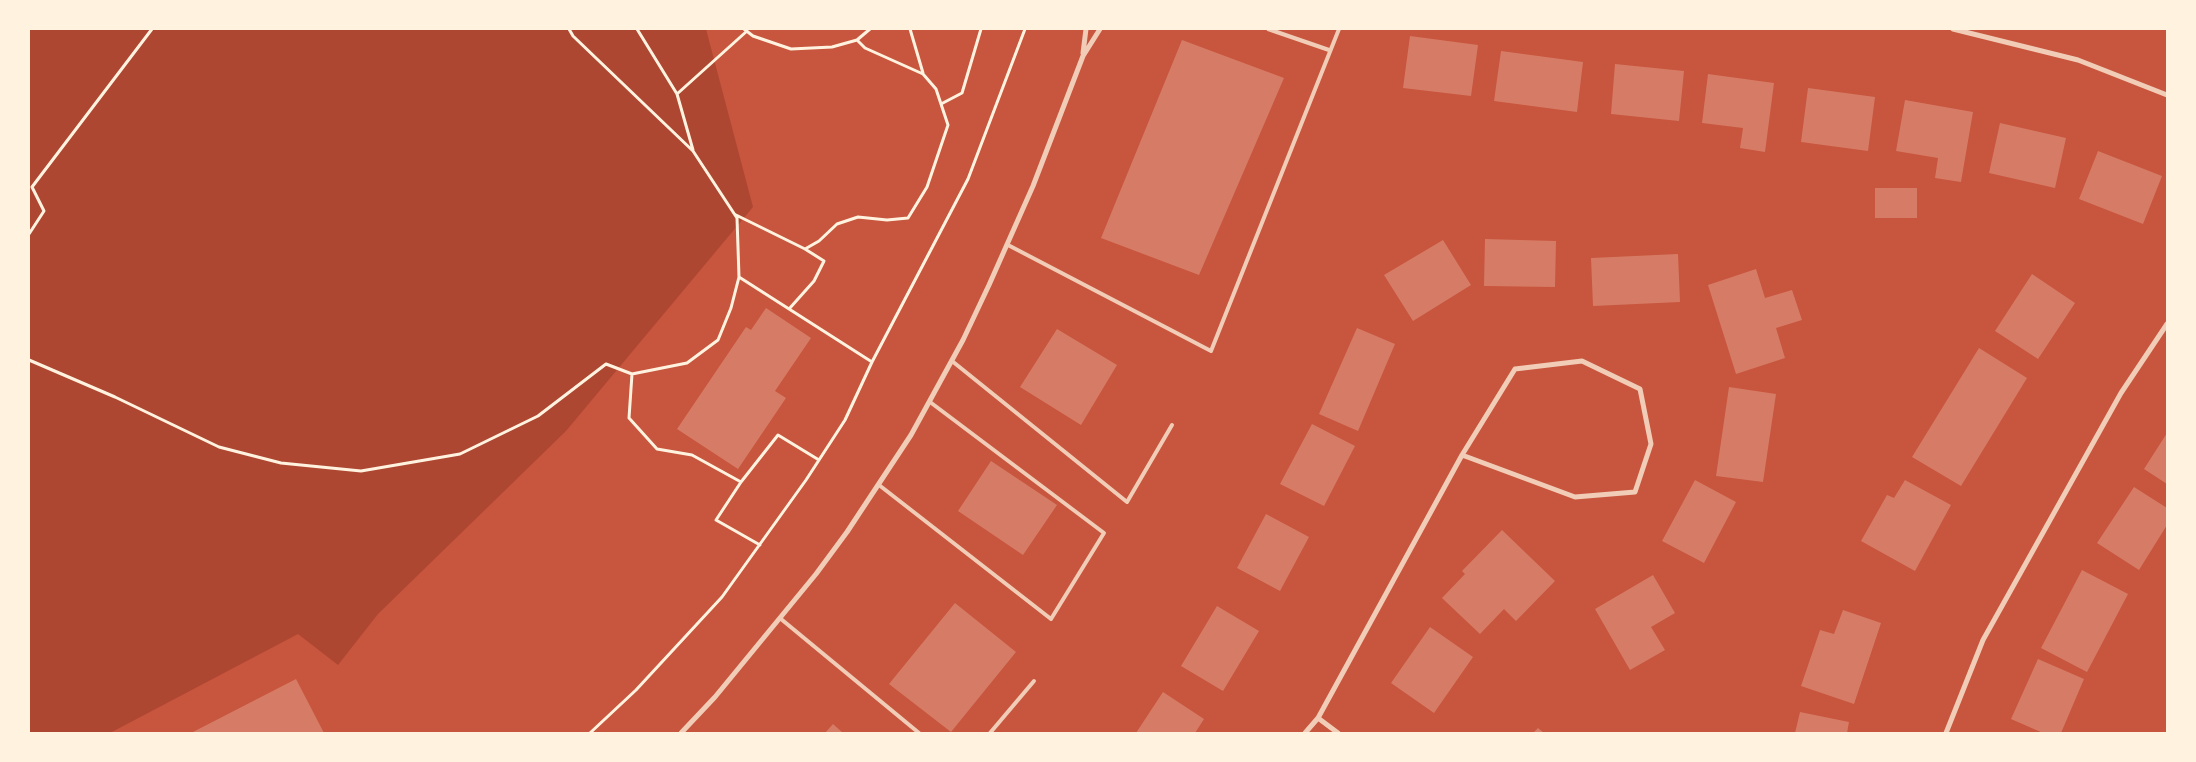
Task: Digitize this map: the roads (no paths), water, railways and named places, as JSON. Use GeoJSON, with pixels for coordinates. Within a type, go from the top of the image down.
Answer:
{"type":"FeatureCollection","features":[{"type":"Feature","properties":{"kind":"street"},"geometry":{"type":"LineString","coordinates":[[1083,56],[1086,29]]}},
{"type":"Feature","properties":{"kind":"street"},"geometry":{"type":"LineString","coordinates":[[680,733],[715,697],[781,619],[847,532],[879,485],[930,402],[1008,245],[1083,56],[1100,29]]}},
{"type":"Feature","properties":{"kind":"street"},"geometry":{"type":"LineString","coordinates":[[1953,29],[2078,60],[2167,95]]}},
{"type":"Feature","properties":{"kind":"street"},"geometry":{"type":"LineString","coordinates":[[1946,733],[1983,640],[2121,393],[2167,324]]}},
{"type":"Feature","properties":{"kind":"street"},"geometry":{"type":"LineString","coordinates":[[1305,733],[1318,718],[1462,455],[1515,368],[1582,361],[1640,389],[1652,444],[1635,492],[1575,497],[1462,455]]}},
{"type":"Feature","properties":{"kind":"street"},"geometry":{"type":"LineString","coordinates":[[1318,718],[1338,733]]}},
{"type":"Feature","properties":{"kind":"lane"},"geometry":{"type":"LineString","coordinates":[[1268,29],[1329,50]]}},
{"type":"Feature","properties":{"kind":"lane"},"geometry":{"type":"LineString","coordinates":[[1008,245],[1211,351],[1338,29]]}},
{"type":"Feature","properties":{"kind":"lane"},"geometry":{"type":"LineString","coordinates":[[952,361],[1126,502],[1172,425]]}},
{"type":"Feature","properties":{"kind":"lane"},"geometry":{"type":"LineString","coordinates":[[879,485],[1051,619],[1104,533],[930,402]]}},
{"type":"Feature","properties":{"kind":"lane"},"geometry":{"type":"LineString","coordinates":[[781,619],[918,733]]}},
{"type":"Feature","properties":{"kind":"lane"},"geometry":{"type":"LineString","coordinates":[[990,733],[1034,680]]}}]}
